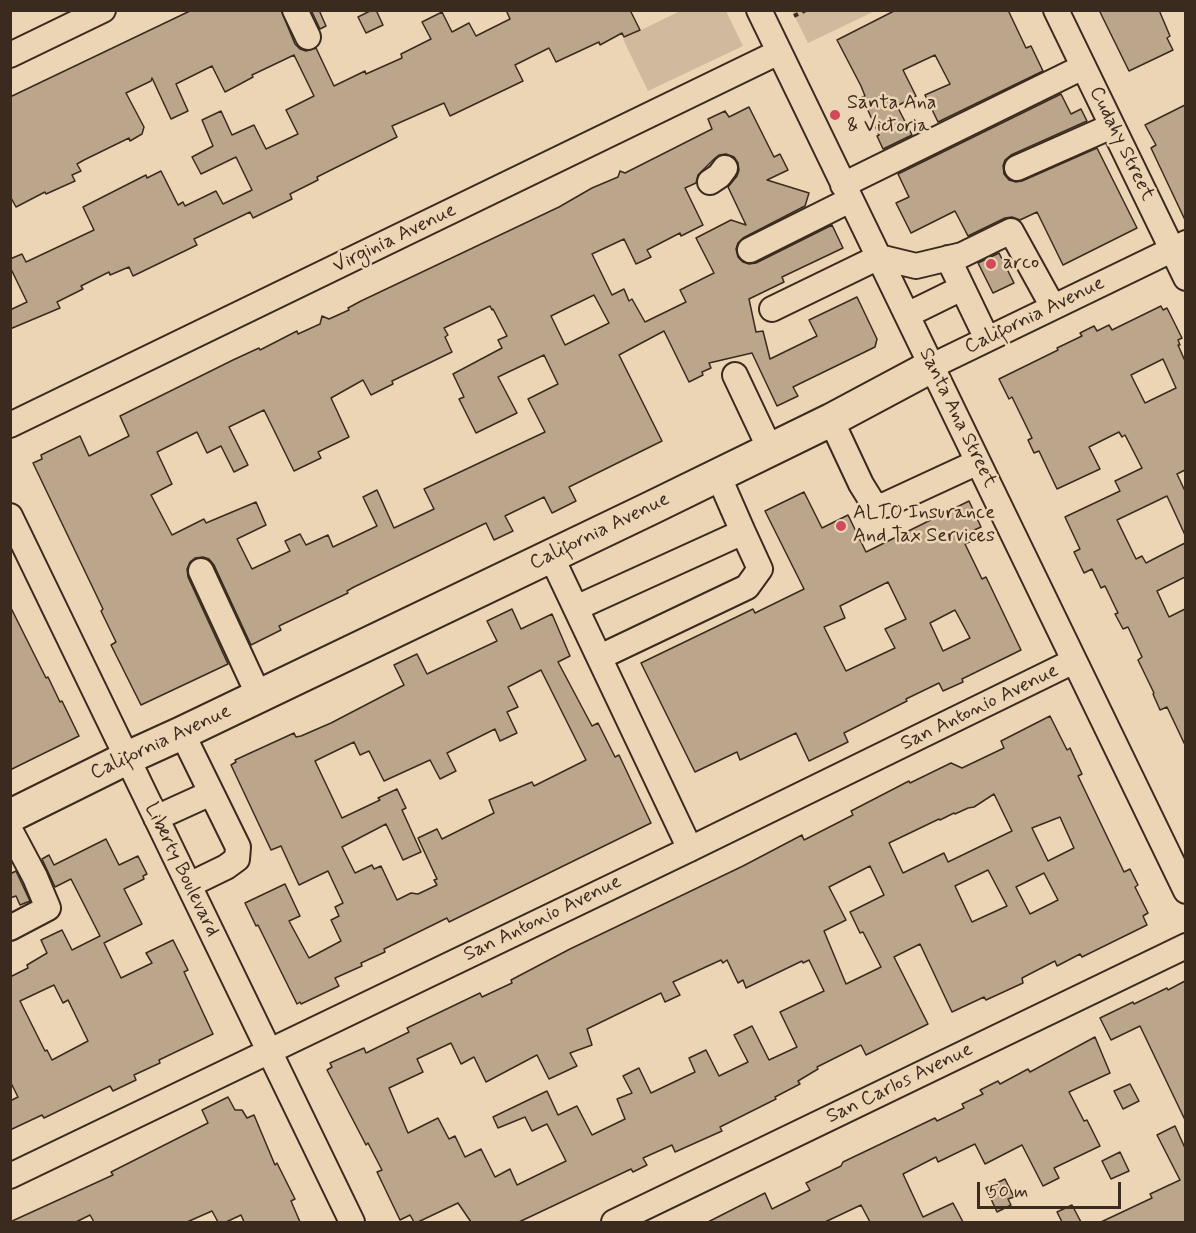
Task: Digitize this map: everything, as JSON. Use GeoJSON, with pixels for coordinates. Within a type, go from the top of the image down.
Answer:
{"type":"FeatureCollection","features":[{"type":"Feature","properties":{"kind":"main road","name":"California Avenue"},"geometry":{"type":"LineString","coordinates":[[10,816],[831,420],[932,366]]}},
{"type":"Feature","properties":{"kind":"street"},"geometry":{"type":"LineString","coordinates":[[10,55],[103,10]]}},
{"type":"Feature","properties":{"kind":"street"},"geometry":{"type":"LineString","coordinates":[[295,10],[308,37]]}},
{"type":"Feature","properties":{"kind":"street","name":"Santa Ana Street"},"geometry":{"type":"LineString","coordinates":[[759,10],[1185,891]]}},
{"type":"Feature","properties":{"kind":"street","name":"Cudahy Street"},"geometry":{"type":"LineString","coordinates":[[1056,10],[1112,126],[1178,246],[1185,278]]}},
{"type":"Feature","properties":{"kind":"street","name":"Virginia Avenue"},"geometry":{"type":"LineString","coordinates":[[10,425],[779,52]]}},
{"type":"Feature","properties":{"kind":"street"},"geometry":{"type":"LineString","coordinates":[[750,250],[847,193],[1083,67]]}},
{"type":"Feature","properties":{"kind":"street"},"geometry":{"type":"LineString","coordinates":[[1017,168],[1112,126]]}},
{"type":"Feature","properties":{"kind":"street"},"geometry":{"type":"LineString","coordinates":[[772,309],[879,257],[916,266],[962,255],[1011,231],[1053,307]]}},
{"type":"Feature","properties":{"kind":"street","name":"California Avenue"},"geometry":{"type":"LineString","coordinates":[[932,366],[1178,246]]}},
{"type":"Feature","properties":{"kind":"street"},"geometry":{"type":"LineString","coordinates":[[948,258],[987,339]]}},
{"type":"Feature","properties":{"kind":"street"},"geometry":{"type":"LineString","coordinates":[[907,315],[962,288]]}},
{"type":"Feature","properties":{"kind":"street"},"geometry":{"type":"LineString","coordinates":[[735,375],[770,449]]}},
{"type":"Feature","properties":{"kind":"street"},"geometry":{"type":"LineString","coordinates":[[831,420],[861,484],[874,505],[885,505],[978,462]]}},
{"type":"Feature","properties":{"kind":"street"},"geometry":{"type":"LineString","coordinates":[[600,657],[747,587],[760,569],[718,475]]}},
{"type":"Feature","properties":{"kind":"street","name":"Liberty Boulevard"},"geometry":{"type":"LineString","coordinates":[[10,516],[352,1222]]}},
{"type":"Feature","properties":{"kind":"street"},"geometry":{"type":"LineString","coordinates":[[576,608],[743,532]]}},
{"type":"Feature","properties":{"kind":"street"},"geometry":{"type":"LineString","coordinates":[[551,556],[690,849]]}},
{"type":"Feature","properties":{"kind":"street"},"geometry":{"type":"LineString","coordinates":[[201,571],[259,696]]}},
{"type":"Feature","properties":{"kind":"street","name":"San Antonio Avenue"},"geometry":{"type":"LineString","coordinates":[[10,1176],[690,849],[1074,661]]}},
{"type":"Feature","properties":{"kind":"street"},"geometry":{"type":"LineString","coordinates":[[182,734],[238,846],[237,860],[189,885]]}},
{"type":"Feature","properties":{"kind":"street"},"geometry":{"type":"LineString","coordinates":[[156,818],[211,793]]}},
{"type":"Feature","properties":{"kind":"street"},"geometry":{"type":"LineString","coordinates":[[10,830],[35,877],[48,909],[10,928]]}},
{"type":"Feature","properties":{"kind":"street","name":"San Carlos Avenue"},"geometry":{"type":"LineString","coordinates":[[614,1222],[1185,946]]}},
{"type":"Feature","properties":{"kind":"path"},"geometry":{"type":"LineString","coordinates":[[794,16],[806,10]]}},
{"type":"Feature","properties":{"kind":"path"},"geometry":{"type":"LineString","coordinates":[[830,10],[838,10]]}},
{"type":"Feature","properties":{"kind":"shaded area"},"geometry":{"type":"Polygon","coordinates":[[[680,11],[726,11],[743,46],[648,91],[623,39],[680,11]]]}},
{"type":"Feature","properties":{"kind":"shaded area"},"geometry":{"type":"Polygon","coordinates":[[[792,11],[875,11],[808,43],[792,11]]]}},
{"type":"Feature","properties":{"kind":"building"},"geometry":{"type":"Polygon","coordinates":[[[192,10],[281,10],[295,44],[306,51],[316,48],[334,86],[365,71],[366,74],[402,58],[401,54],[431,39],[422,22],[442,12],[452,32],[469,23],[476,36],[510,19],[506,10],[630,10],[640,30],[624,37],[622,33],[600,45],[599,42],[556,62],[549,48],[515,65],[523,81],[450,116],[444,103],[392,126],[397,137],[317,177],[318,180],[290,194],[292,199],[253,218],[250,212],[194,239],[197,245],[133,276],[129,267],[110,275],[109,272],[81,286],[83,289],[57,302],[60,308],[10,329],[10,310],[27,302],[10,267],[10,259],[22,254],[26,262],[94,230],[83,207],[146,175],[147,178],[161,171],[178,205],[183,202],[185,206],[216,191],[223,204],[252,190],[236,157],[201,174],[192,157],[213,146],[202,120],[221,111],[232,135],[254,125],[266,149],[298,134],[286,110],[314,96],[294,55],[252,75],[253,77],[225,92],[212,66],[176,84],[188,111],[171,119],[152,78],[151,81],[126,93],[144,127],[142,134],[130,141],[129,138],[77,164],[81,171],[72,175],[75,181],[46,194],[45,192],[16,207],[10,196],[10,97],[192,10]]]}},
{"type":"Feature","properties":{"kind":"building"},"geometry":{"type":"Polygon","coordinates":[[[311,10],[319,10],[326,26],[320,29],[311,10]]]}},
{"type":"Feature","properties":{"kind":"building"},"geometry":{"type":"Polygon","coordinates":[[[376,10],[383,25],[366,33],[358,17],[376,10]]]}},
{"type":"Feature","properties":{"kind":"building"},"geometry":{"type":"Polygon","coordinates":[[[896,10],[1008,10],[1026,48],[1031,46],[1043,71],[938,122],[925,95],[950,84],[935,55],[903,70],[916,96],[897,106],[912,135],[883,149],[862,97],[865,96],[861,86],[837,40],[896,10]]]}},
{"type":"Feature","properties":{"kind":"building"},"geometry":{"type":"Polygon","coordinates":[[[1099,10],[1159,10],[1173,50],[1129,71],[1099,10]]]}},
{"type":"Feature","properties":{"kind":"building"},"geometry":{"type":"Polygon","coordinates":[[[1061,94],[1071,114],[1081,109],[1087,121],[1011,155],[1005,160],[1004,174],[1009,180],[1022,181],[1097,148],[1137,228],[1063,265],[1037,212],[1020,220],[1012,217],[1005,218],[968,236],[955,211],[911,233],[896,203],[909,197],[898,174],[1061,94]]]}},
{"type":"Feature","properties":{"kind":"building"},"geometry":{"type":"Polygon","coordinates":[[[1185,105],[1185,220],[1151,148],[1156,145],[1145,125],[1185,105]]]}},
{"type":"Feature","properties":{"kind":"building"},"geometry":{"type":"Polygon","coordinates":[[[749,107],[774,157],[780,154],[788,170],[767,180],[809,193],[805,206],[743,238],[736,249],[738,257],[749,264],[756,263],[832,225],[843,248],[782,277],[784,282],[749,299],[756,332],[763,331],[770,359],[817,336],[809,320],[857,297],[877,339],[875,347],[793,387],[798,396],[777,406],[752,353],[709,363],[711,368],[689,382],[664,331],[619,355],[662,441],[569,487],[576,501],[552,513],[544,497],[505,516],[513,531],[494,540],[486,523],[354,587],[347,591],[348,593],[279,626],[281,630],[251,645],[214,565],[209,559],[195,558],[187,569],[188,577],[228,664],[141,705],[111,645],[116,642],[101,611],[103,609],[33,463],[42,459],[41,455],[80,436],[89,456],[129,436],[120,416],[259,348],[260,350],[297,331],[298,334],[320,324],[322,316],[329,319],[349,310],[348,308],[361,301],[559,207],[592,188],[618,177],[620,171],[625,173],[712,129],[708,119],[725,111],[729,117],[749,107]],[[726,154],[714,159],[698,175],[696,183],[685,188],[703,225],[681,236],[680,233],[647,250],[651,257],[636,264],[624,239],[592,254],[612,295],[624,289],[629,301],[632,299],[645,322],[686,302],[680,290],[714,273],[696,238],[731,220],[746,225],[728,187],[737,176],[738,163],[734,157],[726,154]],[[594,295],[551,316],[565,345],[609,323],[594,295]],[[490,306],[444,328],[448,335],[445,337],[452,352],[392,381],[393,384],[371,395],[363,380],[331,398],[349,437],[318,452],[321,458],[294,471],[264,410],[229,427],[248,465],[234,472],[221,446],[207,453],[197,432],[157,452],[172,484],[151,495],[172,535],[204,519],[206,523],[256,502],[266,525],[237,539],[252,569],[290,551],[285,541],[300,534],[306,545],[328,535],[333,547],[377,526],[363,497],[377,490],[394,528],[434,509],[424,489],[545,432],[528,399],[558,384],[544,355],[498,377],[517,413],[476,433],[459,399],[464,397],[453,374],[502,348],[498,340],[507,336],[490,306]]]}},
{"type":"Feature","properties":{"kind":"building"},"geometry":{"type":"Polygon","coordinates":[[[999,253],[1014,283],[993,293],[978,263],[999,253]]]}},
{"type":"Feature","properties":{"kind":"building"},"geometry":{"type":"Polygon","coordinates":[[[1161,306],[1163,310],[1167,308],[1182,338],[1178,340],[1180,345],[1178,345],[1185,361],[1185,470],[1177,474],[1185,491],[1185,535],[1167,496],[1117,520],[1136,559],[1142,556],[1146,563],[1185,543],[1185,577],[1157,591],[1169,617],[1185,609],[1185,745],[1167,707],[1160,710],[1138,660],[1142,657],[1128,627],[1123,629],[1115,614],[1118,613],[1105,586],[1101,588],[1092,569],[1084,573],[1074,552],[1080,549],[1065,517],[1120,491],[1115,481],[1142,468],[1125,435],[1122,437],[1119,432],[1089,447],[1100,469],[1057,489],[1039,451],[1034,453],[1028,440],[1032,438],[1012,397],[1009,399],[999,379],[1058,350],[1057,348],[1082,336],[1080,333],[1094,326],[1097,331],[1109,325],[1112,330],[1161,306]],[[1163,359],[1131,375],[1145,403],[1176,388],[1163,359]]]}},
{"type":"Feature","properties":{"kind":"building"},"geometry":{"type":"Polygon","coordinates":[[[804,492],[822,528],[848,515],[866,552],[969,501],[981,527],[972,531],[976,539],[965,544],[982,579],[986,577],[1021,650],[943,691],[939,683],[906,699],[907,701],[844,733],[848,742],[809,761],[796,733],[740,760],[737,752],[695,772],[641,663],[753,609],[755,613],[804,589],[765,511],[804,492]],[[888,582],[840,606],[845,618],[824,627],[846,671],[895,648],[885,629],[906,619],[888,582]],[[955,610],[930,623],[943,651],[970,638],[955,610]]]}},
{"type":"Feature","properties":{"kind":"building"},"geometry":{"type":"Polygon","coordinates":[[[10,606],[46,678],[48,677],[60,702],[62,701],[79,736],[10,770],[10,606]]]}},
{"type":"Feature","properties":{"kind":"building"},"geometry":{"type":"Polygon","coordinates":[[[512,609],[521,629],[552,614],[570,656],[558,662],[592,726],[598,723],[615,757],[619,755],[651,823],[449,922],[447,918],[384,949],[385,952],[361,963],[362,966],[335,978],[339,986],[297,1004],[245,903],[285,884],[300,916],[289,921],[309,958],[341,941],[331,920],[339,916],[335,907],[343,903],[328,871],[299,885],[281,846],[271,850],[231,765],[236,762],[235,760],[294,733],[296,737],[301,736],[331,723],[404,685],[394,665],[417,654],[427,674],[497,641],[487,621],[512,609]],[[541,670],[508,687],[518,707],[507,712],[517,733],[500,741],[495,729],[447,753],[456,771],[440,779],[430,760],[384,781],[369,751],[360,755],[354,742],[315,761],[342,818],[380,800],[378,798],[397,789],[406,808],[402,810],[421,852],[403,860],[386,824],[342,847],[355,873],[372,865],[374,869],[381,866],[397,900],[437,885],[434,880],[437,879],[418,838],[437,829],[442,839],[494,813],[489,800],[532,782],[534,786],[586,760],[541,670]]]}},
{"type":"Feature","properties":{"kind":"building"},"geometry":{"type":"Polygon","coordinates":[[[1050,716],[1067,750],[1070,748],[1082,774],[1078,776],[1124,872],[1130,869],[1138,885],[1135,887],[1148,913],[1143,916],[1147,925],[1082,957],[1080,954],[1057,966],[1055,961],[1022,978],[1023,983],[952,1012],[920,944],[894,957],[928,1024],[866,1055],[861,1045],[817,1067],[818,1069],[798,1081],[800,1084],[775,1097],[776,1099],[720,1127],[722,1131],[675,1152],[672,1145],[643,1158],[647,1165],[633,1172],[631,1169],[519,1222],[471,1222],[458,1203],[418,1222],[414,1222],[410,1215],[400,1220],[377,1172],[382,1170],[368,1143],[366,1145],[327,1070],[332,1067],[330,1063],[364,1048],[366,1053],[409,1032],[407,1028],[480,993],[482,997],[512,983],[511,980],[570,949],[743,866],[802,835],[804,840],[853,815],[851,811],[909,781],[910,783],[951,763],[962,768],[1004,748],[1001,741],[1050,716]],[[994,794],[974,807],[939,819],[889,843],[903,873],[944,853],[948,862],[1012,831],[994,794]],[[1060,817],[1032,828],[1048,861],[1074,848],[1060,817]],[[870,866],[829,887],[846,920],[824,931],[846,984],[881,967],[850,912],[884,895],[870,866]],[[988,870],[955,886],[972,922],[1007,906],[988,870]],[[1044,873],[1016,887],[1030,914],[1058,900],[1044,873]],[[721,960],[673,982],[680,995],[665,1002],[661,993],[587,1029],[592,1045],[570,1053],[577,1066],[549,1079],[537,1055],[486,1082],[474,1057],[461,1064],[451,1043],[417,1059],[423,1072],[389,1088],[408,1133],[438,1118],[449,1139],[455,1136],[465,1157],[481,1149],[495,1177],[510,1169],[517,1185],[566,1161],[547,1124],[532,1131],[525,1117],[498,1128],[493,1117],[547,1091],[558,1115],[577,1106],[592,1135],[625,1119],[617,1099],[632,1093],[623,1076],[639,1068],[651,1093],[695,1072],[689,1058],[706,1050],[719,1076],[748,1062],[734,1035],[752,1026],[769,1060],[797,1047],[780,1012],[824,991],[809,960],[803,963],[802,961],[746,988],[743,980],[738,983],[727,960],[723,963],[721,960]]]}},
{"type":"Feature","properties":{"kind":"building"},"geometry":{"type":"Polygon","coordinates":[[[106,839],[119,865],[138,856],[147,874],[143,876],[144,879],[124,889],[142,924],[104,943],[121,978],[152,963],[146,953],[173,940],[188,970],[184,972],[213,1034],[159,1060],[160,1063],[134,1075],[136,1080],[113,1091],[110,1086],[44,1118],[42,1115],[10,1130],[10,1101],[18,1097],[10,1081],[10,977],[28,968],[27,965],[47,953],[41,940],[62,930],[72,950],[100,936],[71,879],[55,887],[42,859],[49,855],[54,865],[106,839]],[[54,985],[20,1001],[45,1051],[47,1050],[52,1060],[88,1041],[68,1000],[63,1003],[54,985]]]}},
{"type":"Feature","properties":{"kind":"building"},"geometry":{"type":"Polygon","coordinates":[[[16,871],[30,901],[20,905],[16,896],[10,898],[10,874],[16,871]]]}},
{"type":"Feature","properties":{"kind":"building"},"geometry":{"type":"Polygon","coordinates":[[[1185,981],[1185,1120],[1140,1026],[1111,1040],[1100,1018],[1185,981]]]}},
{"type":"Feature","properties":{"kind":"building"},"geometry":{"type":"Polygon","coordinates":[[[1095,1037],[1110,1073],[1069,1092],[1100,1146],[1054,1168],[1059,1178],[1043,1186],[1022,1145],[985,1164],[975,1144],[938,1162],[936,1157],[903,1174],[923,1217],[953,1203],[963,1222],[870,1222],[861,1205],[825,1222],[708,1222],[765,1193],[772,1209],[810,1190],[806,1183],[841,1166],[843,1162],[935,1118],[937,1121],[964,1108],[962,1104],[983,1094],[980,1090],[998,1081],[1000,1084],[1028,1069],[1030,1072],[1095,1037]]]}},
{"type":"Feature","properties":{"kind":"building"},"geometry":{"type":"Polygon","coordinates":[[[1130,1084],[1139,1101],[1123,1109],[1114,1091],[1130,1084]]]}},
{"type":"Feature","properties":{"kind":"building"},"geometry":{"type":"Polygon","coordinates":[[[228,1097],[235,1110],[242,1110],[247,1118],[254,1115],[275,1165],[277,1163],[295,1199],[291,1201],[300,1222],[244,1222],[241,1215],[226,1222],[218,1222],[212,1211],[187,1222],[94,1222],[90,1215],[76,1222],[10,1222],[113,1175],[111,1172],[208,1123],[202,1110],[228,1097]]]}},
{"type":"Feature","properties":{"kind":"building"},"geometry":{"type":"Polygon","coordinates":[[[1175,1126],[1185,1148],[1185,1222],[1101,1222],[1152,1198],[1150,1194],[1180,1180],[1157,1135],[1175,1126]]]}},
{"type":"Feature","properties":{"kind":"building"},"geometry":{"type":"Polygon","coordinates":[[[1120,1152],[1129,1171],[1111,1179],[1102,1161],[1120,1152]]]}},
{"type":"Feature","properties":{"kind":"building"},"geometry":{"type":"Polygon","coordinates":[[[1005,1179],[1014,1197],[1008,1199],[1011,1205],[997,1212],[986,1188],[1005,1179]]]}},
{"type":"Feature","properties":{"kind":"building"},"geometry":{"type":"Polygon","coordinates":[[[1072,1205],[1081,1222],[1062,1222],[1057,1212],[1072,1205]]]}},
{"type":"Feature","properties":{"kind":"place","name":"Santa Ana & Victoria"},"geometry":{"type":"Point","coordinates":[835,115]}},
{"type":"Feature","properties":{"kind":"place","name":"arco"},"geometry":{"type":"Point","coordinates":[991,264]}},
{"type":"Feature","properties":{"kind":"place","name":"ALTO Insurance And Tax Services"},"geometry":{"type":"Point","coordinates":[841,526]}}]}
